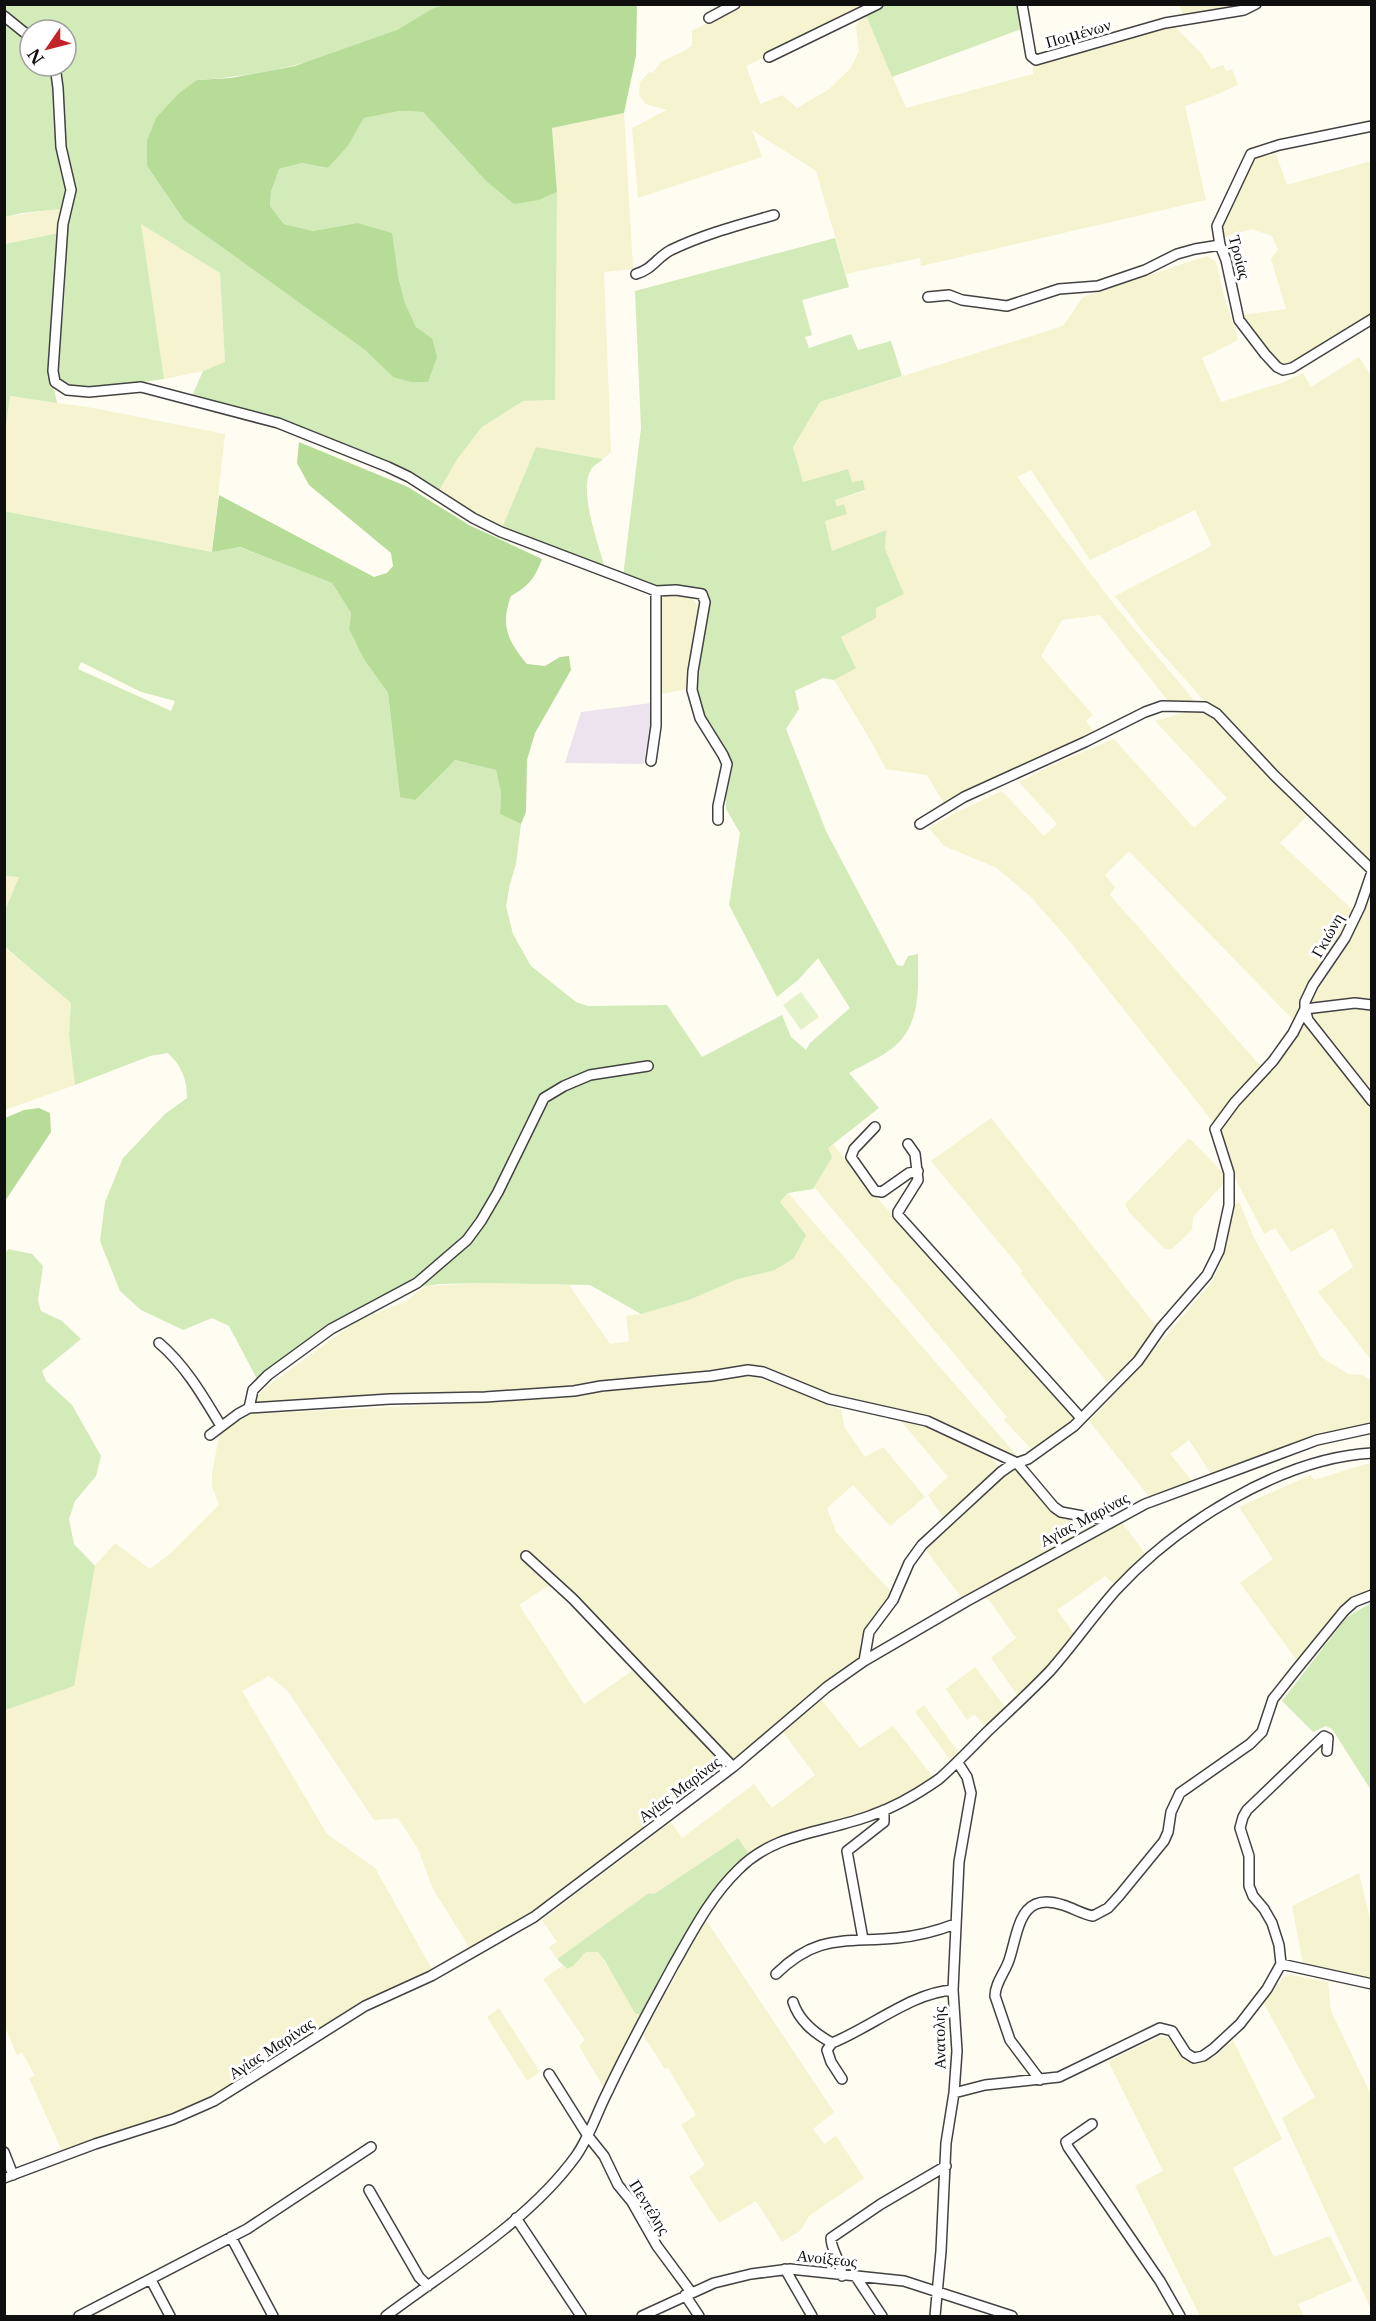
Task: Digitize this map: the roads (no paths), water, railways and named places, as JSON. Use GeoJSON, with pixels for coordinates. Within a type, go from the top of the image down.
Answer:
{"type":"FeatureCollection","features":[{"type":"Feature","properties":{"kind":"street"},"geometry":{"type":"LineString","coordinates":[[709,18],[735,4]]}},
{"type":"Feature","properties":{"kind":"street"},"geometry":{"type":"LineString","coordinates":[[769,57],[878,4]]}},
{"type":"Feature","properties":{"kind":"street","name":"Ποιμένων"},"geometry":{"type":"LineString","coordinates":[[1022,4],[1031,56],[1036,60],[1165,23],[1244,10],[1256,4]]}},
{"type":"Feature","properties":{"kind":"street"},"geometry":{"type":"LineString","coordinates":[[4,16],[18,27]]}},
{"type":"Feature","properties":{"kind":"street"},"geometry":{"type":"LineString","coordinates":[[57,78],[60,147],[71,190],[63,224],[61,278],[52,371],[56,382],[68,390],[89,392],[141,387],[278,423],[409,477],[473,518],[501,532],[656,591],[676,590],[702,594],[705,602],[692,690],[699,718],[727,764],[718,806],[718,820]]}},
{"type":"Feature","properties":{"kind":"street","name":"Τροίας"},"geometry":{"type":"LineString","coordinates":[[1371,126],[1279,145],[1251,154],[1217,226],[1239,320],[1277,367],[1283,370],[1292,368],[1371,319]]}},
{"type":"Feature","properties":{"kind":"street"},"geometry":{"type":"LineString","coordinates":[[636,274],[651,268],[661,256],[699,237],[774,215]]}},
{"type":"Feature","properties":{"kind":"street"},"geometry":{"type":"LineString","coordinates":[[928,297],[949,295],[962,300],[1007,306],[1059,289],[1098,286],[1145,270],[1177,254],[1220,245]]}},
{"type":"Feature","properties":{"kind":"street"},"geometry":{"type":"LineString","coordinates":[[651,761],[657,726],[656,591]]}},
{"type":"Feature","properties":{"kind":"street"},"geometry":{"type":"LineString","coordinates":[[920,824],[964,797],[1145,712],[1162,706],[1205,706],[1217,714],[1274,775],[1371,871]]}},
{"type":"Feature","properties":{"kind":"street","name":"Γκιώνη"},"geometry":{"type":"LineString","coordinates":[[1081,1418],[1138,1361],[1161,1328],[1207,1275],[1219,1251],[1229,1204],[1229,1173],[1215,1129],[1234,1102],[1274,1061],[1293,1033],[1305,1009],[1305,1002],[1313,985],[1346,938],[1360,907],[1371,871]]}},
{"type":"Feature","properties":{"kind":"street"},"geometry":{"type":"LineString","coordinates":[[1371,1005],[1355,1003],[1305,1009],[1308,1020],[1371,1101]]}},
{"type":"Feature","properties":{"kind":"street"},"geometry":{"type":"LineString","coordinates":[[249,1408],[253,1390],[268,1375],[331,1329],[417,1283],[467,1240],[482,1221],[498,1192],[544,1098],[590,1075],[648,1066]]}},
{"type":"Feature","properties":{"kind":"street"},"geometry":{"type":"LineString","coordinates":[[875,1127],[854,1149],[850,1157],[875,1191],[882,1192],[909,1173],[918,1171]]}},
{"type":"Feature","properties":{"kind":"street"},"geometry":{"type":"LineString","coordinates":[[864,1661],[869,1632],[893,1600],[909,1563],[922,1545],[976,1497],[991,1480],[1011,1466],[1028,1459],[1065,1433],[1081,1418],[898,1215],[918,1180],[915,1154],[908,1144]]}},
{"type":"Feature","properties":{"kind":"street"},"geometry":{"type":"LineString","coordinates":[[159,1343],[173,1355],[221,1425]]}},
{"type":"Feature","properties":{"kind":"street"},"geometry":{"type":"LineString","coordinates":[[210,1435],[221,1425],[249,1408],[574,1391],[748,1370],[763,1372],[829,1399],[927,1421],[1017,1463],[1054,1508],[1061,1512],[1110,1521]]}},
{"type":"Feature","properties":{"kind":"street","name":"Αγίας Μαρίνας"},"geometry":{"type":"LineString","coordinates":[[9,2176],[95,2144],[173,2119],[224,2095],[365,2006],[431,1976],[534,1917],[733,1767],[827,1687],[864,1661],[1110,1521],[1182,1489],[1306,1444],[1371,1428]]}},
{"type":"Feature","properties":{"kind":"street"},"geometry":{"type":"LineString","coordinates":[[386,2316],[516,2218],[542,2195],[577,2155],[657,1994],[703,1913],[731,1876],[753,1856],[792,1837],[871,1816],[926,1788],[958,1762],[1037,1685],[1118,1589],[1175,1538],[1211,1512],[1268,1481],[1326,1460],[1352,1454],[1371,1453]]}},
{"type":"Feature","properties":{"kind":"street"},"geometry":{"type":"LineString","coordinates":[[526,1556],[573,1599],[733,1767]]}},
{"type":"Feature","properties":{"kind":"street"},"geometry":{"type":"LineString","coordinates":[[1040,2080],[1010,2040],[995,1995],[995,1989],[1009,1962],[1024,1912],[1033,1904],[1054,1902],[1093,1916],[1108,1908],[1164,1840],[1168,1832],[1171,1812],[1180,1793],[1204,1774],[1250,1744],[1262,1732],[1273,1699],[1344,1611],[1354,1602],[1371,1594]]}},
{"type":"Feature","properties":{"kind":"street"},"geometry":{"type":"LineString","coordinates":[[954,2093],[985,2085],[1040,2080],[1068,2074],[1160,2028],[1172,2031],[1191,2057],[1203,2056],[1223,2042],[1268,1989],[1281,1965],[1279,1945],[1272,1923],[1250,1890],[1250,1860],[1241,1835],[1240,1822],[1247,1810],[1324,1736],[1330,1742],[1327,1750]]}},
{"type":"Feature","properties":{"kind":"street","name":"Ανατολής"},"geometry":{"type":"LineString","coordinates":[[935,2316],[941,2251],[946,2143],[954,2093],[957,2052],[953,1990],[958,1862],[971,1793],[968,1777],[958,1762]]}},
{"type":"Feature","properties":{"kind":"street"},"geometry":{"type":"LineString","coordinates":[[863,1939],[847,1851],[884,1822],[884,1810]]}},
{"type":"Feature","properties":{"kind":"street"},"geometry":{"type":"LineString","coordinates":[[776,1974],[787,1963],[816,1946],[839,1940],[910,1936],[956,1924]]}},
{"type":"Feature","properties":{"kind":"street"},"geometry":{"type":"LineString","coordinates":[[1281,1965],[1371,1984]]}},
{"type":"Feature","properties":{"kind":"street"},"geometry":{"type":"LineString","coordinates":[[842,2079],[831,2062],[827,2050],[832,2043],[855,2034],[910,2004],[940,1991],[953,1990]]}},
{"type":"Feature","properties":{"kind":"street"},"geometry":{"type":"LineString","coordinates":[[792,2002],[809,2028],[832,2043]]}},
{"type":"Feature","properties":{"kind":"street","name":"Πεντέλης"},"geometry":{"type":"LineString","coordinates":[[549,2074],[588,2136],[604,2156],[618,2185],[632,2202],[688,2293],[699,2316]]}},
{"type":"Feature","properties":{"kind":"street"},"geometry":{"type":"LineString","coordinates":[[1092,2124],[1070,2138],[1066,2142],[1068,2147],[1160,2281],[1180,2316]]}},
{"type":"Feature","properties":{"kind":"street"},"geometry":{"type":"LineString","coordinates":[[79,2316],[231,2237],[371,2147]]}},
{"type":"Feature","properties":{"kind":"street"},"geometry":{"type":"LineString","coordinates":[[4,2152],[9,2176]]}},
{"type":"Feature","properties":{"kind":"street"},"geometry":{"type":"LineString","coordinates":[[842,2276],[831,2238],[881,2204],[946,2166]]}},
{"type":"Feature","properties":{"kind":"street"},"geometry":{"type":"LineString","coordinates":[[369,2190],[419,2277],[428,2286]]}},
{"type":"Feature","properties":{"kind":"street"},"geometry":{"type":"LineString","coordinates":[[516,2218],[581,2316]]}},
{"type":"Feature","properties":{"kind":"street"},"geometry":{"type":"LineString","coordinates":[[231,2237],[273,2316]]}},
{"type":"Feature","properties":{"kind":"street"},"geometry":{"type":"LineString","coordinates":[[785,2269],[812,2316]]}},
{"type":"Feature","properties":{"kind":"street","name":"Ανοίξεως"},"geometry":{"type":"LineString","coordinates":[[642,2316],[688,2293],[729,2278],[785,2269],[896,2280],[1012,2316]]}},
{"type":"Feature","properties":{"kind":"street"},"geometry":{"type":"LineString","coordinates":[[856,2277],[882,2316]]}},
{"type":"Feature","properties":{"kind":"street"},"geometry":{"type":"LineString","coordinates":[[151,2280],[170,2316]]}}]}
